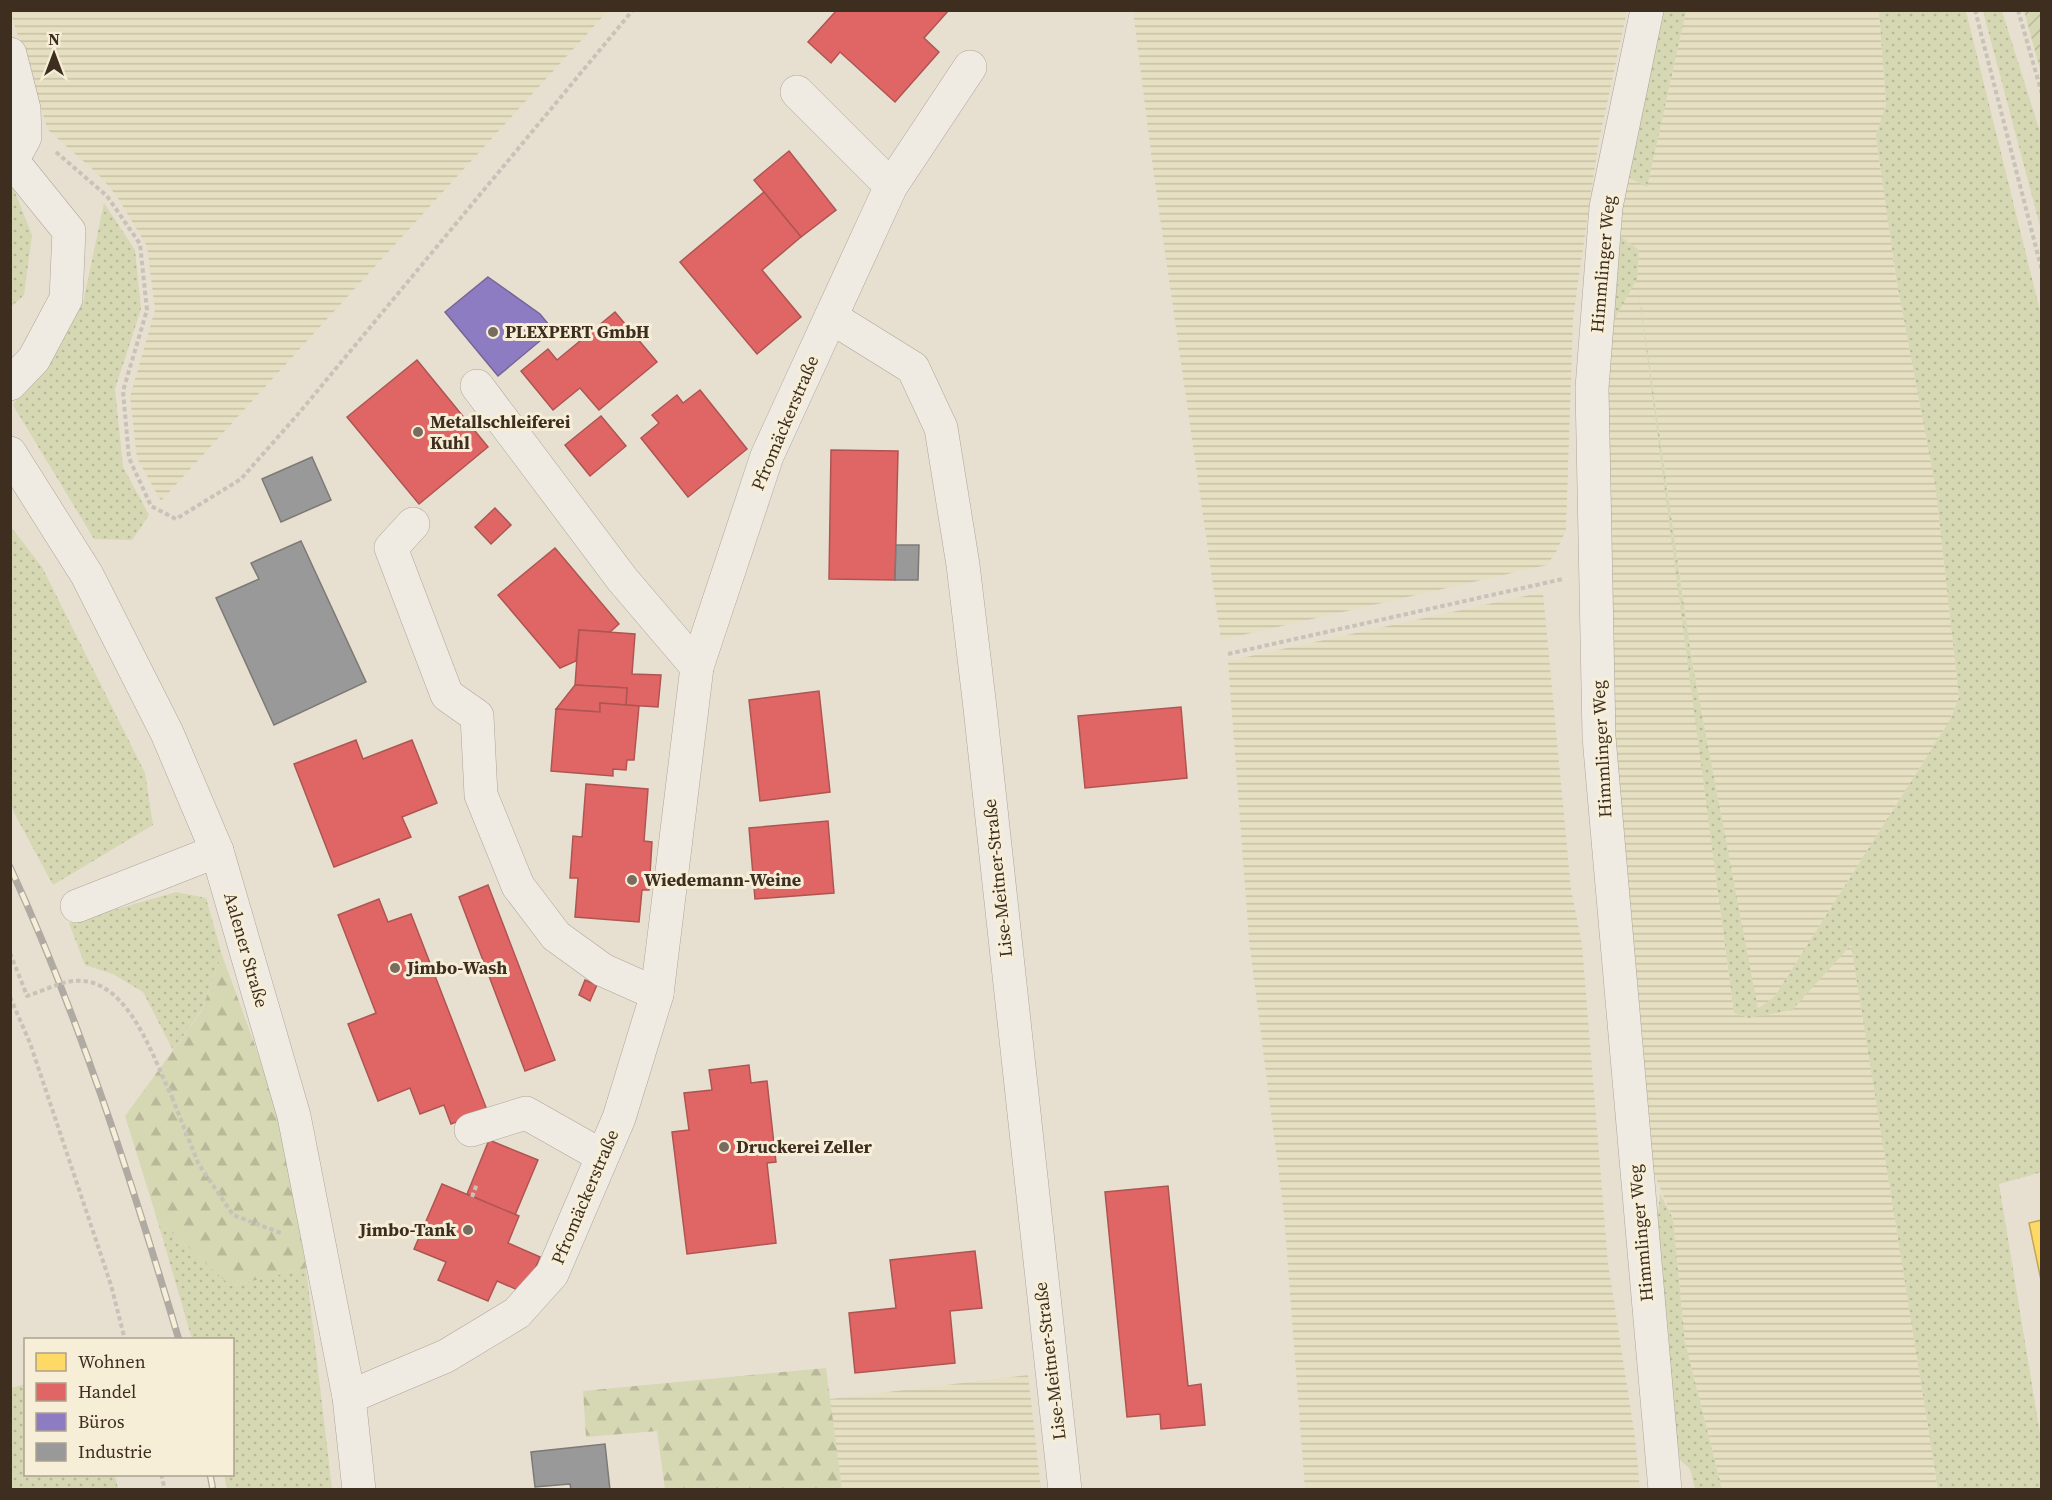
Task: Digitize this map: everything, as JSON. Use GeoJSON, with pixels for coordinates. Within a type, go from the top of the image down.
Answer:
{"type":"FeatureCollection","features":[{"type":"Feature","properties":{"kind":"street","name":"Himmlinger Weg"},"geometry":{"type":"LineString","coordinates":[[1647,10],[1606,207],[1592,388],[1599,737],[1665,1490]]}},
{"type":"Feature","properties":{"kind":"street"},"geometry":{"type":"LineString","coordinates":[[10,54],[24,109],[16,152],[69,231],[66,299],[34,359],[10,384]]}},
{"type":"Feature","properties":{"kind":"street","name":"Pfromäckerstraße"},"geometry":{"type":"LineString","coordinates":[[350,1397],[446,1356],[517,1313],[552,1274],[619,1118],[657,994],[697,667],[766,456],[891,186],[970,67]]}},
{"type":"Feature","properties":{"kind":"street"},"geometry":{"type":"LineString","coordinates":[[798,92],[891,186]]}},
{"type":"Feature","properties":{"kind":"street","name":"Lise-Meitner-Straße"},"geometry":{"type":"LineString","coordinates":[[831,317],[913,368],[941,428],[963,565],[980,708],[1065,1490]]}},
{"type":"Feature","properties":{"kind":"street"},"geometry":{"type":"LineString","coordinates":[[477,386],[622,579],[697,667]]}},
{"type":"Feature","properties":{"kind":"street","name":"Aalener Straße"},"geometry":{"type":"LineString","coordinates":[[10,453],[87,575],[167,733],[217,851],[294,1116],[350,1397],[359,1490]]}},
{"type":"Feature","properties":{"kind":"street"},"geometry":{"type":"LineString","coordinates":[[413,524],[391,548],[447,695],[477,716],[481,795],[518,886],[556,936],[603,970],[657,994]]}},
{"type":"Feature","properties":{"kind":"street"},"geometry":{"type":"LineString","coordinates":[[77,906],[217,851]]}},
{"type":"Feature","properties":{"kind":"street"},"geometry":{"type":"LineString","coordinates":[[471,1130],[526,1113],[602,1156]]}},
{"type":"Feature","properties":{"kind":"path"},"geometry":{"type":"LineString","coordinates":[[16,152],[52,149],[107,196],[140,244],[147,310],[123,391],[129,458],[151,507],[176,519],[241,479],[299,413],[633,10]]}},
{"type":"Feature","properties":{"kind":"path"},"geometry":{"type":"LineString","coordinates":[[1975,10],[2042,270]]}},
{"type":"Feature","properties":{"kind":"path"},"geometry":{"type":"LineString","coordinates":[[2018,10],[2042,94]]}},
{"type":"Feature","properties":{"kind":"path"},"geometry":{"type":"LineString","coordinates":[[1228,654],[1596,571]]}},
{"type":"Feature","properties":{"kind":"path"},"geometry":{"type":"LineString","coordinates":[[10,953],[27,996],[68,981],[85,982],[116,995],[128,1008],[172,1096],[198,1163],[233,1215],[274,1231],[319,1243]]}},
{"type":"Feature","properties":{"kind":"path"},"geometry":{"type":"LineString","coordinates":[[10,997],[45,1087],[111,1285],[124,1338]]}},
{"type":"Feature","properties":{"kind":"path"},"geometry":{"type":"LineString","coordinates":[[472,1197],[477,1184]]}},
{"type":"Feature","properties":{"kind":"shaded area"},"geometry":{"type":"Polygon","coordinates":[[[10,11],[608,11],[161,501],[137,458],[130,397],[155,310],[147,246],[116,195],[98,174],[48,130],[10,11]]]}},
{"type":"Feature","properties":{"kind":"shaded area"},"geometry":{"type":"Polygon","coordinates":[[[1133,11],[1627,11],[1598,145],[1573,318],[1566,530],[1547,565],[1221,640],[1154,176],[1133,11]]]}},
{"type":"Feature","properties":{"kind":"shaded area"},"geometry":{"type":"Polygon","coordinates":[[[1686,11],[1879,11],[1886,104],[1876,136],[1896,277],[1936,490],[1959,697],[1950,720],[1775,996],[1758,1010],[1692,662],[1648,355],[1734,1013],[1749,1018],[1851,944],[1938,1489],[1722,1489],[1685,1342],[1673,1219],[1643,1147],[1607,703],[1613,590],[1607,480],[1609,329],[1637,278],[1639,250],[1611,229],[1620,173],[1647,186],[1686,11]]]}},
{"type":"Feature","properties":{"kind":"shaded area"},"geometry":{"type":"Polygon","coordinates":[[[1543,592],[1571,889],[1582,945],[1608,1263],[1635,1437],[1640,1489],[1305,1489],[1284,1215],[1249,940],[1228,661],[1543,592]]]}},
{"type":"Feature","properties":{"kind":"shaded area"},"geometry":{"type":"Polygon","coordinates":[[[1028,1375],[1041,1489],[842,1489],[830,1399],[1028,1375]]]}},
{"type":"Feature","properties":{"kind":"green space"},"geometry":{"type":"Polygon","coordinates":[[[1659,11],[1686,11],[1647,187],[1620,173],[1659,11]]]}},
{"type":"Feature","properties":{"kind":"green space"},"geometry":{"type":"Polygon","coordinates":[[[1879,11],[1966,11],[2042,319],[2042,1172],[1999,1184],[2041,1440],[2041,1489],[1938,1489],[1851,945],[1792,1010],[1749,1018],[1734,1013],[1637,279],[1609,329],[1611,229],[1639,250],[1637,278],[1692,662],[1758,1009],[1775,996],[1950,720],[1959,697],[1936,490],[1896,277],[1876,136],[1886,104],[1879,11]]]}},
{"type":"Feature","properties":{"kind":"green space"},"geometry":{"type":"Polygon","coordinates":[[[1983,11],[2002,11],[2041,135],[2041,230],[1983,11]]]}},
{"type":"Feature","properties":{"kind":"green space"},"geometry":{"type":"Polygon","coordinates":[[[2024,11],[2041,11],[2041,73],[2024,11]]]}},
{"type":"Feature","properties":{"kind":"green space"},"geometry":{"type":"Polygon","coordinates":[[[11,182],[32,235],[24,295],[11,307],[11,182]]]}},
{"type":"Feature","properties":{"kind":"green space"},"geometry":{"type":"Polygon","coordinates":[[[104,203],[135,250],[141,309],[115,389],[123,467],[149,515],[132,540],[94,539],[13,405],[83,303],[104,203]]]}},
{"type":"Feature","properties":{"kind":"green space"},"geometry":{"type":"Polygon","coordinates":[[[11,527],[42,567],[145,773],[153,825],[53,885],[11,807],[11,527]]]}},
{"type":"Feature","properties":{"kind":"green space"},"geometry":{"type":"Polygon","coordinates":[[[176,892],[206,898],[222,955],[201,1011],[173,1050],[143,992],[113,974],[85,965],[69,923],[176,892]]]}},
{"type":"Feature","properties":{"kind":"green space"},"geometry":{"type":"Polygon","coordinates":[[[222,955],[281,1117],[306,1268],[231,1286],[157,1219],[125,1116],[201,1012],[222,955]]]}},
{"type":"Feature","properties":{"kind":"green space"},"geometry":{"type":"Polygon","coordinates":[[[1660,1193],[1673,1219],[1685,1342],[1722,1489],[1695,1489],[1690,1469],[1679,1459],[1656,1238],[1660,1193]]]}},
{"type":"Feature","properties":{"kind":"green space"},"geometry":{"type":"Polygon","coordinates":[[[157,1219],[231,1286],[306,1268],[332,1489],[227,1489],[224,1476],[234,1476],[234,1338],[192,1338],[157,1219]]]}},
{"type":"Feature","properties":{"kind":"green space"},"geometry":{"type":"Polygon","coordinates":[[[826,1368],[842,1489],[665,1489],[657,1431],[586,1437],[583,1391],[826,1368]]]}},
{"type":"Feature","properties":{"kind":"green space"},"geometry":{"type":"Polygon","coordinates":[[[24,1384],[24,1476],[115,1476],[118,1489],[11,1489],[11,1388],[24,1384]]]}},
{"type":"Feature","properties":{"kind":"building: Wohnen"},"geometry":{"type":"Polygon","coordinates":[[[2042,1220],[2042,1285],[2029,1223],[2042,1220]]]}},
{"type":"Feature","properties":{"kind":"building: Handel"},"geometry":{"type":"Polygon","coordinates":[[[837,10],[949,10],[924,38],[939,52],[895,102],[840,52],[831,63],[808,42],[837,10]]]}},
{"type":"Feature","properties":{"kind":"building: Handel"},"geometry":{"type":"Polygon","coordinates":[[[789,151],[836,210],[801,237],[754,180],[789,151]]]}},
{"type":"Feature","properties":{"kind":"building: Handel"},"geometry":{"type":"Polygon","coordinates":[[[764,192],[801,237],[762,270],[801,317],[757,354],[680,262],[764,192]]]}},
{"type":"Feature","properties":{"kind":"building: Handel"},"geometry":{"type":"Polygon","coordinates":[[[615,312],[657,362],[599,410],[580,388],[553,410],[521,371],[548,349],[557,360],[615,312]]]}},
{"type":"Feature","properties":{"kind":"building: Handel","name":"Metallschleiferei Kuhl"},"geometry":{"type":"Polygon","coordinates":[[[417,360],[488,447],[419,504],[347,417],[417,360]]]}},
{"type":"Feature","properties":{"kind":"building: Handel"},"geometry":{"type":"Polygon","coordinates":[[[700,390],[747,449],[688,497],[641,438],[659,423],[652,415],[677,395],[683,403],[700,390]]]}},
{"type":"Feature","properties":{"kind":"building: Handel"},"geometry":{"type":"Polygon","coordinates":[[[601,416],[626,446],[590,476],[565,445],[601,416]]]}},
{"type":"Feature","properties":{"kind":"building: Handel"},"geometry":{"type":"Polygon","coordinates":[[[831,450],[898,451],[895,580],[829,579],[831,450]]]}},
{"type":"Feature","properties":{"kind":"building: Handel"},"geometry":{"type":"Polygon","coordinates":[[[495,508],[511,525],[491,544],[475,527],[495,508]]]}},
{"type":"Feature","properties":{"kind":"building: Handel"},"geometry":{"type":"Polygon","coordinates":[[[555,548],[619,624],[610,632],[579,630],[576,661],[560,668],[498,595],[555,548]]]}},
{"type":"Feature","properties":{"kind":"building: Handel"},"geometry":{"type":"Polygon","coordinates":[[[579,630],[635,634],[632,674],[661,675],[658,707],[626,705],[627,688],[575,685],[579,630]]]}},
{"type":"Feature","properties":{"kind":"building: Handel"},"geometry":{"type":"Polygon","coordinates":[[[575,685],[627,688],[626,705],[600,703],[600,712],[556,709],[575,685]]]}},
{"type":"Feature","properties":{"kind":"building: Handel"},"geometry":{"type":"Polygon","coordinates":[[[819,691],[830,792],[760,801],[749,700],[819,691]]]}},
{"type":"Feature","properties":{"kind":"building: Handel"},"geometry":{"type":"Polygon","coordinates":[[[600,703],[639,706],[634,760],[627,760],[626,770],[613,769],[613,776],[551,771],[556,709],[600,712],[600,703]]]}},
{"type":"Feature","properties":{"kind":"building: Handel"},"geometry":{"type":"Polygon","coordinates":[[[1181,707],[1187,778],[1085,788],[1078,716],[1181,707]]]}},
{"type":"Feature","properties":{"kind":"building: Handel"},"geometry":{"type":"Polygon","coordinates":[[[356,740],[363,759],[412,740],[437,803],[402,817],[411,837],[334,867],[294,764],[356,740]]]}},
{"type":"Feature","properties":{"kind":"building: Handel"},"geometry":{"type":"Polygon","coordinates":[[[586,784],[648,789],[644,841],[652,842],[649,890],[642,890],[639,922],[575,917],[578,878],[570,878],[573,836],[582,837],[586,784]]]}},
{"type":"Feature","properties":{"kind":"building: Handel"},"geometry":{"type":"Polygon","coordinates":[[[828,821],[834,893],[755,899],[749,828],[828,821]]]}},
{"type":"Feature","properties":{"kind":"building: Handel"},"geometry":{"type":"Polygon","coordinates":[[[488,885],[555,1060],[525,1071],[459,897],[488,885]]]}},
{"type":"Feature","properties":{"kind":"building: Handel","name":"Jimbo-Wash"},"geometry":{"type":"Polygon","coordinates":[[[379,899],[388,922],[411,914],[487,1110],[451,1124],[444,1105],[420,1114],[410,1088],[378,1101],[348,1024],[376,1013],[338,915],[379,899]]]}},
{"type":"Feature","properties":{"kind":"building: Handel"},"geometry":{"type":"Polygon","coordinates":[[[585,980],[597,985],[590,1001],[579,995],[585,980]]]}},
{"type":"Feature","properties":{"kind":"building: Handel","name":"Druckerei Zeller"},"geometry":{"type":"Polygon","coordinates":[[[749,1065],[751,1083],[767,1081],[776,1162],[767,1163],[776,1243],[687,1254],[672,1132],[689,1130],[684,1093],[712,1090],[709,1070],[749,1065]]]}},
{"type":"Feature","properties":{"kind":"building: Handel"},"geometry":{"type":"Polygon","coordinates":[[[489,1140],[538,1160],[515,1215],[467,1194],[489,1140]]]}},
{"type":"Feature","properties":{"kind":"building: Handel","name":"Jimbo-Tank"},"geometry":{"type":"Polygon","coordinates":[[[442,1184],[519,1216],[508,1243],[540,1257],[525,1293],[497,1281],[488,1301],[438,1280],[446,1262],[414,1249],[442,1184]]]}},
{"type":"Feature","properties":{"kind":"building: Handel"},"geometry":{"type":"Polygon","coordinates":[[[1168,1186],[1188,1386],[1201,1384],[1205,1425],[1161,1429],[1160,1414],[1127,1417],[1105,1192],[1168,1186]]]}},
{"type":"Feature","properties":{"kind":"building: Handel"},"geometry":{"type":"Polygon","coordinates":[[[975,1251],[982,1308],[950,1311],[955,1363],[855,1373],[849,1313],[896,1308],[890,1260],[975,1251]]]}},
{"type":"Feature","properties":{"kind":"building: Büros"},"geometry":{"type":"Polygon","coordinates":[[[488,277],[540,314],[553,330],[498,376],[445,312],[488,277]]]}},
{"type":"Feature","properties":{"kind":"building: Industrie"},"geometry":{"type":"Polygon","coordinates":[[[312,457],[331,500],[281,522],[262,479],[312,457]]]}},
{"type":"Feature","properties":{"kind":"building: Industrie"},"geometry":{"type":"Polygon","coordinates":[[[301,541],[366,682],[274,725],[216,598],[259,579],[251,563],[301,541]]]}},
{"type":"Feature","properties":{"kind":"building: Industrie"},"geometry":{"type":"Polygon","coordinates":[[[896,545],[919,545],[918,580],[895,580],[896,545]]]}},
{"type":"Feature","properties":{"kind":"building: Industrie"},"geometry":{"type":"Polygon","coordinates":[[[605,1444],[610,1490],[571,1490],[570,1484],[535,1487],[531,1452],[605,1444]]]}},
{"type":"Feature","properties":{"kind":"railway"},"geometry":{"type":"LineString","coordinates":[[10,867],[82,1041],[123,1160],[178,1338]]}},
{"type":"Feature","properties":{"kind":"railway"},"geometry":{"type":"LineString","coordinates":[[210,1476],[213,1490]]}},
{"type":"Feature","properties":{"kind":"place","name":"PLEXPERT GmbH"},"geometry":{"type":"Point","coordinates":[493,332]}},
{"type":"Feature","properties":{"kind":"place","name":"Metallschleiferei Kuhl"},"geometry":{"type":"Point","coordinates":[418,432]}},
{"type":"Feature","properties":{"kind":"place","name":"Wiedemann-Weine"},"geometry":{"type":"Point","coordinates":[632,880]}},
{"type":"Feature","properties":{"kind":"place","name":"Jimbo-Wash"},"geometry":{"type":"Point","coordinates":[395,968]}},
{"type":"Feature","properties":{"kind":"place","name":"Druckerei Zeller"},"geometry":{"type":"Point","coordinates":[724,1147]}},
{"type":"Feature","properties":{"kind":"place","name":"Jimbo-Tank"},"geometry":{"type":"Point","coordinates":[468,1230]}}]}
